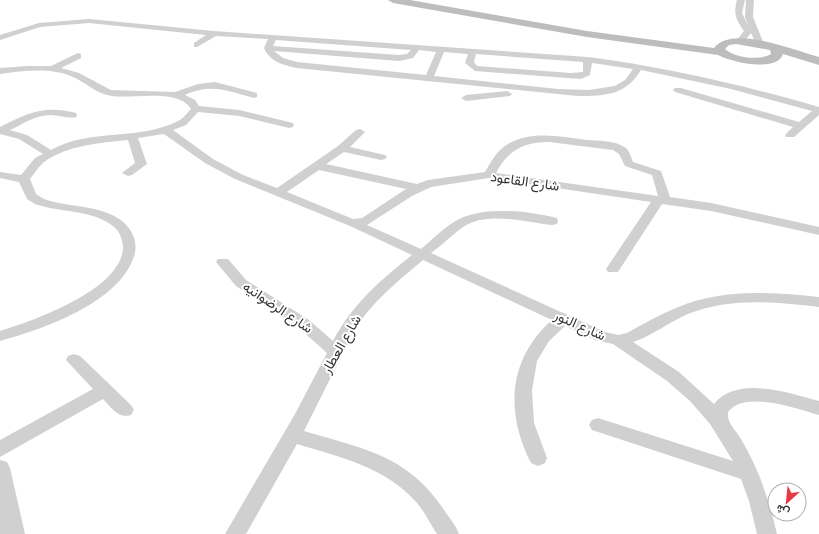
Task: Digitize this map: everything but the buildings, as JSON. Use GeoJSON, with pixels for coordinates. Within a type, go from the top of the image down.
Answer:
{"type":"FeatureCollection","features":[{"type":"Feature","properties":{"kind":"street"},"geometry":{"type":"LineString","coordinates":[[393,0],[587,34],[723,47],[740,41],[746,36],[748,31],[739,20],[737,13],[741,1],[750,2],[749,17],[760,44],[772,55],[819,68]]}},
{"type":"Feature","properties":{"kind":"street"},"geometry":{"type":"LineString","coordinates":[[427,0],[629,34],[723,47],[740,59],[772,55],[819,61]]}},
{"type":"Feature","properties":{"kind":"street"},"geometry":{"type":"LineString","coordinates":[[0,38],[24,28],[49,23],[81,21],[214,33],[588,60],[639,66],[719,81],[819,110]]}},
{"type":"Feature","properties":{"kind":"street"},"geometry":{"type":"LineString","coordinates":[[197,45],[214,33]]}},
{"type":"Feature","properties":{"kind":"street"},"geometry":{"type":"LineString","coordinates":[[268,48],[273,37]]}},
{"type":"Feature","properties":{"kind":"street"},"geometry":{"type":"LineString","coordinates":[[740,41],[760,44]]}},
{"type":"Feature","properties":{"kind":"street"},"geometry":{"type":"LineString","coordinates":[[326,52],[334,42]]}},
{"type":"Feature","properties":{"kind":"street"},"geometry":{"type":"LineString","coordinates":[[268,48],[403,58],[412,55],[417,48]]}},
{"type":"Feature","properties":{"kind":"street"},"geometry":{"type":"LineString","coordinates":[[268,48],[276,58],[297,65],[562,92],[604,91],[618,88],[627,83],[639,66]]}},
{"type":"Feature","properties":{"kind":"street"},"geometry":{"type":"LineString","coordinates":[[429,78],[441,49]]}},
{"type":"Feature","properties":{"kind":"street"},"geometry":{"type":"LineString","coordinates":[[473,52],[469,63],[475,68],[556,75],[577,76],[585,74],[588,71],[588,60]]}},
{"type":"Feature","properties":{"kind":"street"},"geometry":{"type":"LineString","coordinates":[[52,69],[78,56]]}},
{"type":"Feature","properties":{"kind":"street"},"geometry":{"type":"LineString","coordinates":[[0,71],[52,69],[75,75],[99,89],[110,93],[176,95],[192,102],[196,109]]}},
{"type":"Feature","properties":{"kind":"street"},"geometry":{"type":"LineString","coordinates":[[443,92],[446,80]]}},
{"type":"Feature","properties":{"kind":"street"},"geometry":{"type":"LineString","coordinates":[[176,95],[194,87],[209,84],[254,95]]}},
{"type":"Feature","properties":{"kind":"street"},"geometry":{"type":"LineString","coordinates":[[466,98],[510,96],[498,85]]}},
{"type":"Feature","properties":{"kind":"street"},"geometry":{"type":"LineString","coordinates":[[678,90],[801,126]]}},
{"type":"Feature","properties":{"kind":"street"},"geometry":{"type":"LineString","coordinates":[[760,114],[782,99]]}},
{"type":"Feature","properties":{"kind":"street"},"geometry":{"type":"LineString","coordinates":[[196,109],[239,113],[289,125]]}},
{"type":"Feature","properties":{"kind":"street"},"geometry":{"type":"LineString","coordinates":[[24,179],[31,168],[50,154],[80,143],[165,129],[183,122],[196,109]]}},
{"type":"Feature","properties":{"kind":"street"},"geometry":{"type":"LineString","coordinates":[[790,135],[819,110]]}},
{"type":"Feature","properties":{"kind":"street"},"geometry":{"type":"LineString","coordinates":[[0,131],[40,112],[55,111],[72,115]]}},
{"type":"Feature","properties":{"kind":"street"},"geometry":{"type":"LineString","coordinates":[[165,129],[209,161],[239,177],[352,223]]}},
{"type":"Feature","properties":{"kind":"street"},"geometry":{"type":"LineString","coordinates":[[0,131],[23,137],[50,154]]}},
{"type":"Feature","properties":{"kind":"street"},"geometry":{"type":"LineString","coordinates":[[278,193],[318,166],[360,132]]}},
{"type":"Feature","properties":{"kind":"street"},"geometry":{"type":"LineString","coordinates":[[128,173],[141,164],[132,135]]}},
{"type":"Feature","properties":{"kind":"street"},"geometry":{"type":"LineString","coordinates":[[489,174],[498,159],[512,146],[521,142],[555,139],[609,146],[624,152],[629,164],[656,174],[662,200],[613,269]]}},
{"type":"Feature","properties":{"kind":"street"},"geometry":{"type":"LineString","coordinates":[[342,148],[381,157]]}},
{"type":"Feature","properties":{"kind":"street"},"geometry":{"type":"LineString","coordinates":[[318,166],[417,188]]}},
{"type":"Feature","properties":{"kind":"street","name":"شارع القاعود"},"geometry":{"type":"LineString","coordinates":[[352,223],[366,221],[417,188],[428,184],[489,174],[585,190],[710,207],[819,231]]}},
{"type":"Feature","properties":{"kind":"street"},"geometry":{"type":"LineString","coordinates":[[0,175],[24,179]]}},
{"type":"Feature","properties":{"kind":"street"},"geometry":{"type":"LineString","coordinates":[[0,336],[34,326],[67,311],[94,295],[122,270],[128,259],[130,249],[129,240],[124,230],[115,221],[85,210],[49,204],[35,199],[29,192],[24,179]]}},
{"type":"Feature","properties":{"kind":"street","name":"شارع العطار"},"geometry":{"type":"LineString","coordinates":[[235,534],[302,418],[335,351],[358,312],[393,278],[470,218],[494,215],[552,221]]}},
{"type":"Feature","properties":{"kind":"street","name":"شارع النور"},"geometry":{"type":"LineString","coordinates":[[352,223],[601,336],[618,340],[631,337],[682,311],[702,304],[724,299],[774,297],[819,302]]}},
{"type":"Feature","properties":{"kind":"street","name":"شارع الرضوانيه"},"geometry":{"type":"LineString","coordinates":[[223,262],[241,283],[252,292],[304,324],[335,351]]}},
{"type":"Feature","properties":{"kind":"street"},"geometry":{"type":"LineString","coordinates":[[538,458],[525,423],[523,390],[529,361],[543,337],[564,318]]}},
{"type":"Feature","properties":{"kind":"street"},"geometry":{"type":"LineString","coordinates":[[618,340],[646,356],[673,375],[698,397],[720,423],[731,439],[750,474],[762,506],[767,534]]}},
{"type":"Feature","properties":{"kind":"street"},"geometry":{"type":"LineString","coordinates":[[74,360],[125,410]]}},
{"type":"Feature","properties":{"kind":"street"},"geometry":{"type":"LineString","coordinates":[[0,449],[105,390]]}},
{"type":"Feature","properties":{"kind":"street"},"geometry":{"type":"LineString","coordinates":[[720,423],[719,411],[725,402],[736,396],[750,394],[819,408]]}},
{"type":"Feature","properties":{"kind":"street"},"geometry":{"type":"LineString","coordinates":[[598,425],[750,474]]}},
{"type":"Feature","properties":{"kind":"street"},"geometry":{"type":"LineString","coordinates":[[291,435],[356,456],[393,470],[410,481],[424,496],[449,534]]}},
{"type":"Feature","properties":{"kind":"street"},"geometry":{"type":"LineString","coordinates":[[0,468],[6,500],[15,534]]}},
{"type":"Feature","properties":{"kind":"street"},"geometry":{"type":"LineString","coordinates":[[0,527],[6,500]]}}]}
